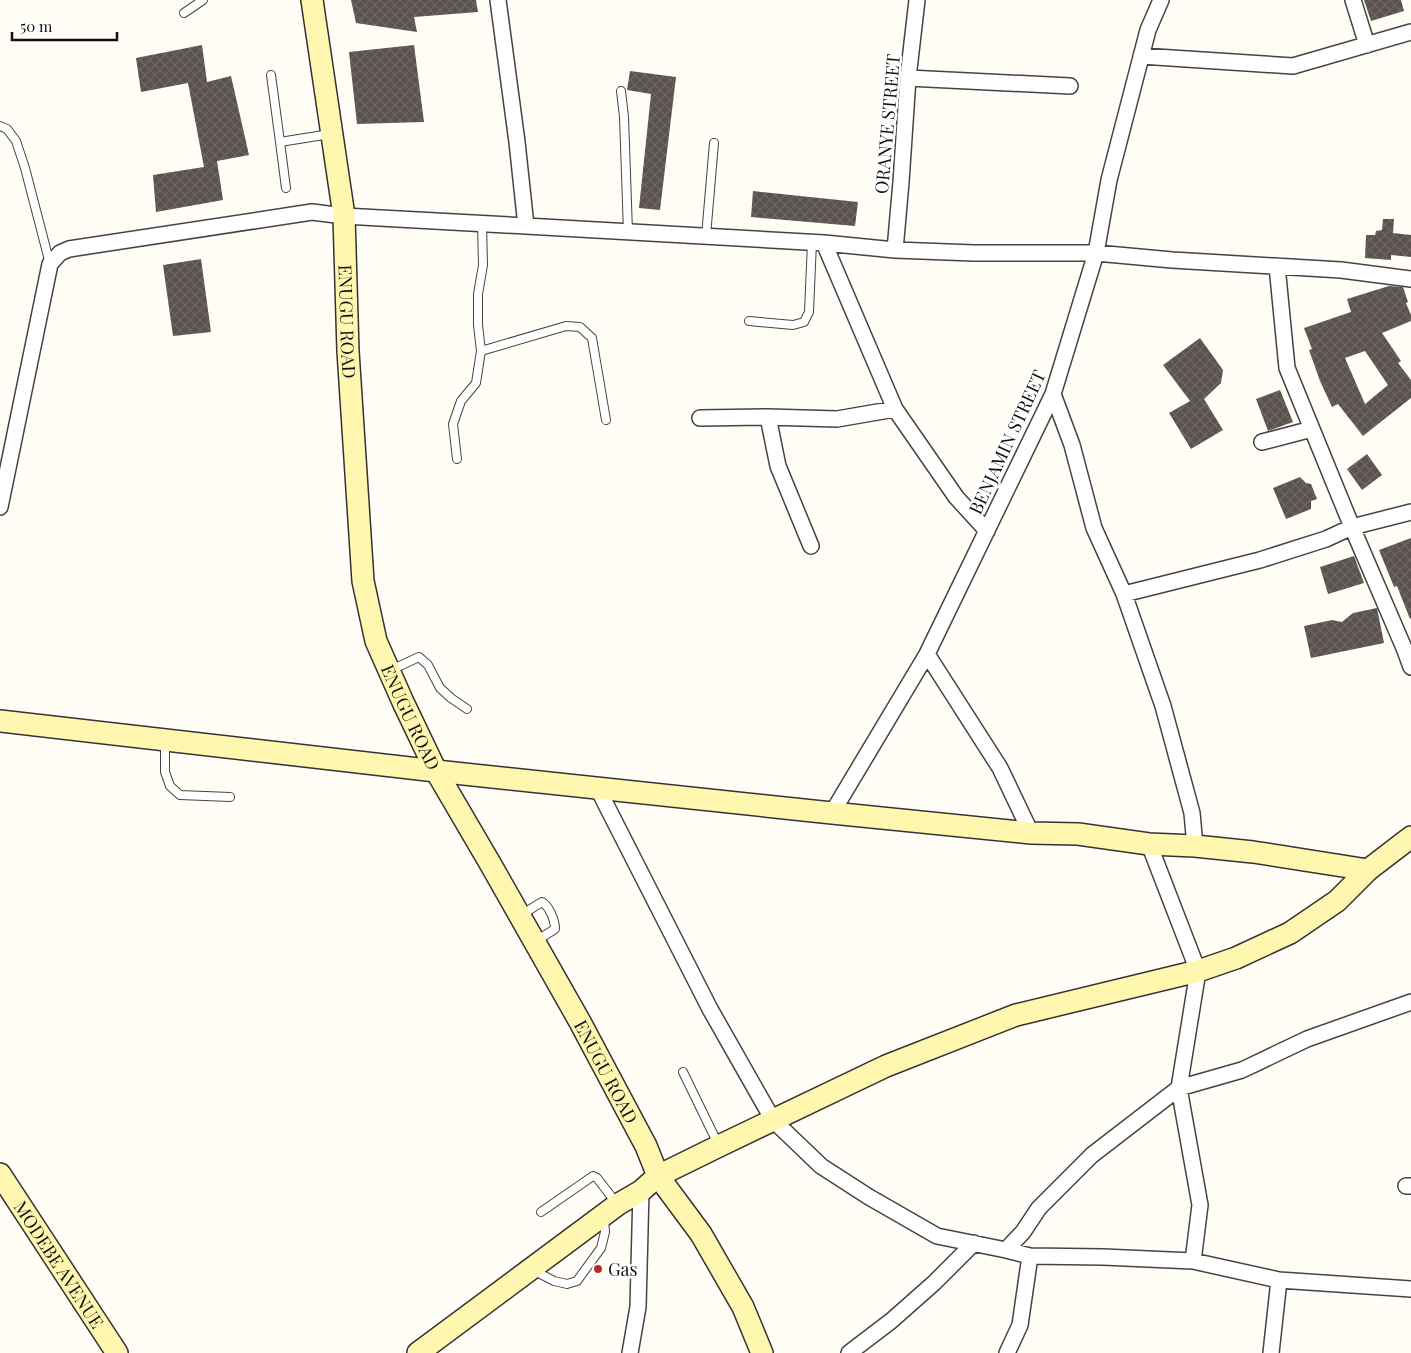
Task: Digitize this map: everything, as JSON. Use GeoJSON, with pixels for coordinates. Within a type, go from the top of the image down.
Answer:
{"type":"FeatureCollection","features":[{"type":"Feature","properties":{"kind":"street","name":"ENUGU ROAD"},"geometry":{"type":"LineString","coordinates":[[312,0],[344,216],[348,351],[362,581],[376,640],[436,771],[580,1022],[642,1138],[658,1176],[701,1234],[743,1307],[762,1353]]}},
{"type":"Feature","properties":{"kind":"street"},"geometry":{"type":"LineString","coordinates":[[498,0],[526,226]]}},
{"type":"Feature","properties":{"kind":"street","name":"ORANYE STREET"},"geometry":{"type":"LineString","coordinates":[[895,250],[908,78],[917,0]]}},
{"type":"Feature","properties":{"kind":"street","name":"BENJAMIN STREET"},"geometry":{"type":"LineString","coordinates":[[832,814],[927,654],[1053,394],[1096,253],[1109,180],[1148,30],[1161,0]]}},
{"type":"Feature","properties":{"kind":"street"},"geometry":{"type":"LineString","coordinates":[[1353,0],[1367,45]]}},
{"type":"Feature","properties":{"kind":"street"},"geometry":{"type":"LineString","coordinates":[[1142,56],[1293,66],[1411,32]]}},
{"type":"Feature","properties":{"kind":"street"},"geometry":{"type":"LineString","coordinates":[[908,78],[1070,86]]}},
{"type":"Feature","properties":{"kind":"street"},"geometry":{"type":"LineString","coordinates":[[0,507],[6,449],[50,264],[60,253],[69,249],[312,212],[344,216],[818,242],[895,250],[974,253],[1096,253],[1172,260],[1341,270],[1411,279]]}},
{"type":"Feature","properties":{"kind":"street"},"geometry":{"type":"LineString","coordinates":[[818,242],[894,409],[956,497],[987,531]]}},
{"type":"Feature","properties":{"kind":"street"},"geometry":{"type":"LineString","coordinates":[[1277,266],[1287,368],[1411,667]]}},
{"type":"Feature","properties":{"kind":"street"},"geometry":{"type":"LineString","coordinates":[[1053,394],[1072,445],[1094,528],[1124,594],[1163,706],[1192,813],[1195,846]]}},
{"type":"Feature","properties":{"kind":"street"},"geometry":{"type":"LineString","coordinates":[[700,418],[837,419],[894,409]]}},
{"type":"Feature","properties":{"kind":"street"},"geometry":{"type":"LineString","coordinates":[[768,417],[778,466],[811,546]]}},
{"type":"Feature","properties":{"kind":"street"},"geometry":{"type":"LineString","coordinates":[[1262,442],[1312,429]]}},
{"type":"Feature","properties":{"kind":"street"},"geometry":{"type":"LineString","coordinates":[[1124,594],[1260,560],[1326,539],[1352,527],[1411,512]]}},
{"type":"Feature","properties":{"kind":"street"},"geometry":{"type":"LineString","coordinates":[[927,654],[1000,768],[1031,833]]}},
{"type":"Feature","properties":{"kind":"street"},"geometry":{"type":"LineString","coordinates":[[0,722],[832,814],[1031,833],[1078,834],[1149,844],[1195,846],[1253,852],[1368,870]]}},
{"type":"Feature","properties":{"kind":"street"},"geometry":{"type":"LineString","coordinates":[[598,789],[710,1009],[773,1120],[820,1166],[869,1197],[937,1236],[1030,1256],[1192,1261],[1279,1280],[1411,1289]]}},
{"type":"Feature","properties":{"kind":"street"},"geometry":{"type":"LineString","coordinates":[[418,1353],[611,1210],[641,1191],[658,1176],[886,1066],[1016,1015],[1198,971],[1236,958],[1290,933],[1336,901],[1368,870],[1411,837]]}},
{"type":"Feature","properties":{"kind":"street"},"geometry":{"type":"LineString","coordinates":[[1149,844],[1198,971],[1179,1088],[1200,1205],[1192,1261]]}},
{"type":"Feature","properties":{"kind":"street"},"geometry":{"type":"LineString","coordinates":[[1006,1250],[1023,1232],[1039,1208],[1092,1155],[1179,1088],[1242,1070],[1307,1039],[1411,1002]]}},
{"type":"Feature","properties":{"kind":"street","name":"MODEBE AVENUE"},"geometry":{"type":"LineString","coordinates":[[0,1174],[118,1353]]}},
{"type":"Feature","properties":{"kind":"street"},"geometry":{"type":"LineString","coordinates":[[630,1353],[638,1307],[641,1191]]}},
{"type":"Feature","properties":{"kind":"street"},"geometry":{"type":"LineString","coordinates":[[849,1353],[891,1321],[934,1283],[974,1243]]}},
{"type":"Feature","properties":{"kind":"street"},"geometry":{"type":"LineString","coordinates":[[1007,1353],[1020,1325],[1030,1256]]}},
{"type":"Feature","properties":{"kind":"street"},"geometry":{"type":"LineString","coordinates":[[1271,1353],[1279,1280]]}},
{"type":"Feature","properties":{"kind":"lane"},"geometry":{"type":"LineString","coordinates":[[184,13],[203,0]]}},
{"type":"Feature","properties":{"kind":"lane"},"geometry":{"type":"LineString","coordinates":[[271,75],[286,188]]}},
{"type":"Feature","properties":{"kind":"lane"},"geometry":{"type":"LineString","coordinates":[[621,92],[624,117],[628,232]]}},
{"type":"Feature","properties":{"kind":"lane"},"geometry":{"type":"LineString","coordinates":[[0,126],[7,129],[16,141],[50,264]]}},
{"type":"Feature","properties":{"kind":"lane"},"geometry":{"type":"LineString","coordinates":[[280,142],[332,134]]}},
{"type":"Feature","properties":{"kind":"lane"},"geometry":{"type":"LineString","coordinates":[[706,236],[714,143]]}},
{"type":"Feature","properties":{"kind":"lane"},"geometry":{"type":"LineString","coordinates":[[456,459],[452,424],[461,401],[476,383],[482,351],[478,325],[478,294],[483,265],[482,224]]}},
{"type":"Feature","properties":{"kind":"lane"},"geometry":{"type":"LineString","coordinates":[[749,321],[793,325],[804,322],[809,312],[818,242]]}},
{"type":"Feature","properties":{"kind":"lane"},"geometry":{"type":"LineString","coordinates":[[482,351],[566,326],[580,327],[592,338],[606,420]]}},
{"type":"Feature","properties":{"kind":"lane"},"geometry":{"type":"LineString","coordinates":[[389,671],[420,658],[428,665],[440,688],[467,709]]}},
{"type":"Feature","properties":{"kind":"lane"},"geometry":{"type":"LineString","coordinates":[[165,740],[165,772],[170,786],[180,795],[230,797]]}},
{"type":"Feature","properties":{"kind":"lane"},"geometry":{"type":"LineString","coordinates":[[519,915],[542,902],[547,906],[556,925],[555,929],[534,942]]}},
{"type":"Feature","properties":{"kind":"lane"},"geometry":{"type":"LineString","coordinates":[[683,1072],[719,1146]]}},
{"type":"Feature","properties":{"kind":"lane"},"geometry":{"type":"LineString","coordinates":[[531,1269],[567,1284],[577,1281],[601,1248],[611,1210],[597,1178],[593,1176],[541,1212]]}},
{"type":"Feature","properties":{"kind":"building"},"geometry":{"type":"Polygon","coordinates":[[[351,0],[476,0],[478,12],[414,17],[417,32],[356,23],[351,0]]]}},
{"type":"Feature","properties":{"kind":"building"},"geometry":{"type":"Polygon","coordinates":[[[1364,0],[1401,0],[1404,11],[1371,21],[1364,0]]]}},
{"type":"Feature","properties":{"kind":"building"},"geometry":{"type":"Polygon","coordinates":[[[202,45],[207,82],[231,76],[249,155],[217,161],[223,200],[156,212],[153,175],[204,167],[188,83],[141,92],[136,58],[202,45]]]}},
{"type":"Feature","properties":{"kind":"building"},"geometry":{"type":"Polygon","coordinates":[[[414,45],[424,122],[357,124],[349,52],[414,45]]]}},
{"type":"Feature","properties":{"kind":"building"},"geometry":{"type":"Polygon","coordinates":[[[630,71],[676,77],[660,210],[639,208],[651,94],[627,90],[630,71]]]}},
{"type":"Feature","properties":{"kind":"building"},"geometry":{"type":"Polygon","coordinates":[[[753,191],[858,202],[855,226],[751,217],[753,191]]]}},
{"type":"Feature","properties":{"kind":"building"},"geometry":{"type":"Polygon","coordinates":[[[1383,219],[1394,219],[1393,233],[1411,235],[1411,257],[1391,255],[1391,260],[1365,258],[1366,235],[1375,235],[1376,231],[1382,230],[1383,219]]]}},
{"type":"Feature","properties":{"kind":"building"},"geometry":{"type":"Polygon","coordinates":[[[201,259],[211,332],[173,336],[163,265],[201,259]]]}},
{"type":"Feature","properties":{"kind":"building"},"geometry":{"type":"Polygon","coordinates":[[[1389,286],[1403,287],[1408,302],[1406,303],[1411,315],[1411,321],[1382,333],[1401,361],[1398,363],[1411,380],[1411,398],[1363,436],[1338,404],[1332,407],[1309,350],[1312,349],[1304,328],[1351,312],[1347,299],[1389,286]],[[1365,351],[1345,358],[1365,404],[1388,385],[1365,351]]]}},
{"type":"Feature","properties":{"kind":"building"},"geometry":{"type":"Polygon","coordinates":[[[1200,338],[1223,370],[1221,383],[1204,399],[1223,430],[1191,449],[1169,413],[1190,401],[1163,365],[1200,338]]]}},
{"type":"Feature","properties":{"kind":"building"},"geometry":{"type":"Polygon","coordinates":[[[1280,390],[1293,422],[1268,431],[1256,399],[1280,390]]]}},
{"type":"Feature","properties":{"kind":"building"},"geometry":{"type":"Polygon","coordinates":[[[1367,454],[1382,475],[1362,490],[1347,469],[1367,454]]]}},
{"type":"Feature","properties":{"kind":"building"},"geometry":{"type":"Polygon","coordinates":[[[1300,477],[1306,483],[1311,484],[1317,499],[1311,501],[1311,509],[1286,519],[1273,488],[1300,477]]]}},
{"type":"Feature","properties":{"kind":"building"},"geometry":{"type":"Polygon","coordinates":[[[1411,538],[1410,619],[1397,586],[1394,587],[1379,550],[1411,538]]]}},
{"type":"Feature","properties":{"kind":"building"},"geometry":{"type":"Polygon","coordinates":[[[1354,556],[1364,583],[1328,594],[1320,567],[1354,556]]]}},
{"type":"Feature","properties":{"kind":"building"},"geometry":{"type":"Polygon","coordinates":[[[1377,608],[1384,643],[1311,658],[1304,626],[1332,620],[1342,622],[1353,613],[1377,608]]]}},
{"type":"Feature","properties":{"kind":"place","name":"Gas"},"geometry":{"type":"Point","coordinates":[598,1269]}}]}
